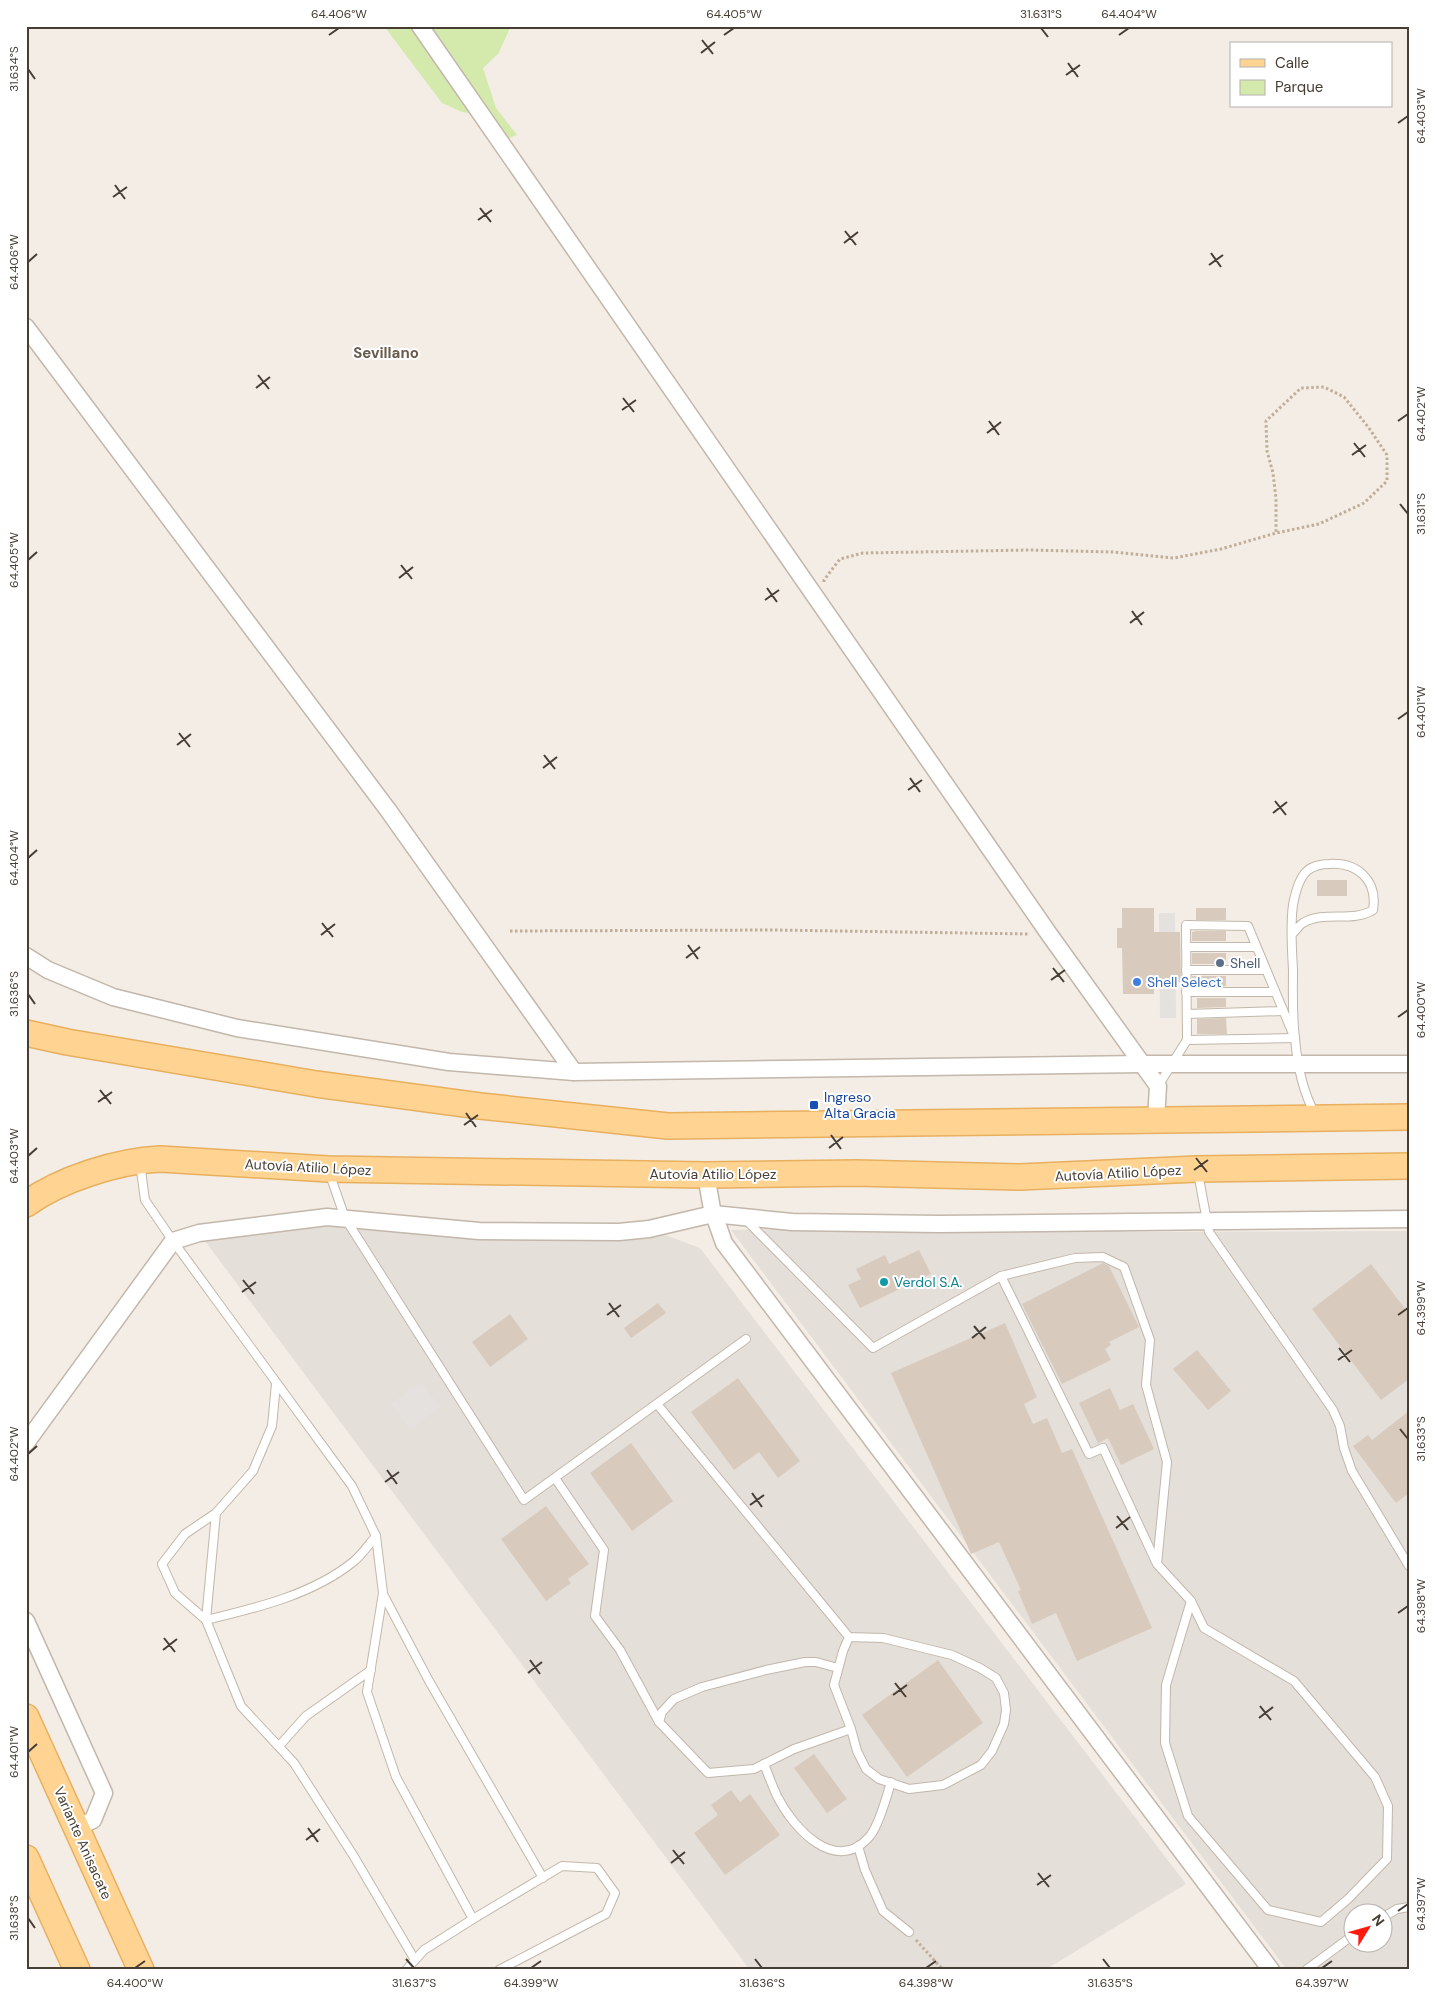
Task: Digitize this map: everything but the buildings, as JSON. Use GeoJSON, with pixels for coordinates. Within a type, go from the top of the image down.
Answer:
{"type":"FeatureCollection","features":[{"type":"Feature","properties":{"kind":"main road"},"geometry":{"type":"LineString","coordinates":[[26,1033],[67,1042],[316,1084],[480,1106],[668,1126],[1409,1117]]}},
{"type":"Feature","properties":{"kind":"main road","name":"Autovía Atilio López"},"geometry":{"type":"LineString","coordinates":[[26,1204],[39,1195],[93,1173],[140,1161],[160,1159],[328,1169],[706,1175],[856,1173],[1020,1177],[1197,1169],[1409,1166]]}},
{"type":"Feature","properties":{"kind":"main road","name":"Variante Anisacate"},"geometry":{"type":"LineString","coordinates":[[26,1717],[141,1970]]}},
{"type":"Feature","properties":{"kind":"main road"},"geometry":{"type":"LineString","coordinates":[[26,1858],[77,1970]]}},
{"type":"Feature","properties":{"kind":"street"},"geometry":{"type":"LineString","coordinates":[[420,26],[1049,934],[1158,1086],[1156,1120]]}},
{"type":"Feature","properties":{"kind":"street"},"geometry":{"type":"LineString","coordinates":[[26,327],[388,810],[574,1072]]}},
{"type":"Feature","properties":{"kind":"street"},"geometry":{"type":"LineString","coordinates":[[26,956],[48,970],[113,997],[237,1028],[449,1062],[574,1072],[1142,1064],[1409,1064]]}},
{"type":"Feature","properties":{"kind":"street"},"geometry":{"type":"LineString","coordinates":[[706,1175],[713,1214],[724,1243],[748,1277],[1271,1970]]}},
{"type":"Feature","properties":{"kind":"street"},"geometry":{"type":"LineString","coordinates":[[26,1443],[173,1241],[199,1233],[327,1217],[479,1231],[619,1232],[649,1229],[713,1214],[792,1222],[939,1224],[1409,1219]]}},
{"type":"Feature","properties":{"kind":"street"},"geometry":{"type":"LineString","coordinates":[[26,1621],[104,1793],[93,1820],[76,1828]]}},
{"type":"Feature","properties":{"kind":"lane"},"geometry":{"type":"LineString","coordinates":[[1292,934],[1303,923],[1316,918],[1366,914],[1373,910],[1375,899],[1373,889],[1363,875],[1354,867],[1322,864],[1308,870],[1299,884],[1293,906],[1292,934],[1295,1038],[1299,1064],[1309,1102],[1317,1118]]}},
{"type":"Feature","properties":{"kind":"lane"},"geometry":{"type":"LineString","coordinates":[[1158,1086],[1187,1040],[1186,925],[1248,926],[1295,1038]]}},
{"type":"Feature","properties":{"kind":"lane"},"geometry":{"type":"LineString","coordinates":[[1186,947],[1256,947]]}},
{"type":"Feature","properties":{"kind":"lane"},"geometry":{"type":"LineString","coordinates":[[1186,970],[1266,970]]}},
{"type":"Feature","properties":{"kind":"lane"},"geometry":{"type":"LineString","coordinates":[[1186,992],[1275,992]]}},
{"type":"Feature","properties":{"kind":"lane"},"geometry":{"type":"LineString","coordinates":[[1187,1014],[1283,1011]]}},
{"type":"Feature","properties":{"kind":"lane"},"geometry":{"type":"LineString","coordinates":[[1187,1040],[1295,1038]]}},
{"type":"Feature","properties":{"kind":"lane"},"geometry":{"type":"LineString","coordinates":[[140,1161],[145,1200],[276,1384],[352,1486],[376,1536],[383,1593],[367,1692],[396,1777],[473,1919]]}},
{"type":"Feature","properties":{"kind":"lane"},"geometry":{"type":"LineString","coordinates":[[328,1169],[345,1218],[524,1500],[746,1338]]}},
{"type":"Feature","properties":{"kind":"lane"},"geometry":{"type":"LineString","coordinates":[[1197,1169],[1209,1232],[1333,1410],[1340,1426],[1344,1448],[1352,1471],[1409,1566]]}},
{"type":"Feature","properties":{"kind":"lane"},"geometry":{"type":"LineString","coordinates":[[743,1217],[873,1348],[1001,1276],[1075,1258],[1103,1257],[1124,1267],[1150,1340],[1146,1385],[1167,1462],[1157,1564]]}},
{"type":"Feature","properties":{"kind":"lane"},"geometry":{"type":"LineString","coordinates":[[1001,1276],[1089,1454],[1103,1448],[1157,1564],[1191,1601],[1204,1628],[1294,1681],[1375,1777],[1388,1806],[1387,1859],[1348,1899],[1321,1922],[1268,1910],[1188,1816],[1165,1743],[1166,1685],[1191,1601]]}},
{"type":"Feature","properties":{"kind":"lane"},"geometry":{"type":"LineString","coordinates":[[276,1384],[272,1426],[253,1471],[216,1513],[185,1534],[162,1564],[176,1593],[206,1620],[241,1706],[294,1763],[353,1855],[415,1960]]}},
{"type":"Feature","properties":{"kind":"lane"},"geometry":{"type":"LineString","coordinates":[[657,1404],[849,1637],[883,1638],[952,1656],[980,1668],[996,1678],[1004,1693],[1006,1710],[1004,1724],[992,1751],[981,1764],[943,1785],[909,1789],[879,1779],[866,1769],[857,1751],[852,1730],[834,1685],[849,1637]]}},
{"type":"Feature","properties":{"kind":"lane"},"geometry":{"type":"LineString","coordinates":[[555,1478],[604,1550],[595,1616],[620,1650],[659,1722],[708,1773],[754,1768],[794,1749],[852,1730]]}},
{"type":"Feature","properties":{"kind":"lane"},"geometry":{"type":"LineString","coordinates":[[206,1620],[216,1513]]}},
{"type":"Feature","properties":{"kind":"lane"},"geometry":{"type":"LineString","coordinates":[[206,1620],[252,1609],[314,1586],[353,1562],[376,1536]]}},
{"type":"Feature","properties":{"kind":"lane"},"geometry":{"type":"LineString","coordinates":[[383,1593],[429,1681],[543,1878]]}},
{"type":"Feature","properties":{"kind":"lane"},"geometry":{"type":"LineString","coordinates":[[659,1722],[662,1712],[674,1699],[702,1687],[804,1662],[816,1662],[838,1668]]}},
{"type":"Feature","properties":{"kind":"lane"},"geometry":{"type":"LineString","coordinates":[[279,1746],[306,1716],[371,1670]]}},
{"type":"Feature","properties":{"kind":"lane"},"geometry":{"type":"LineString","coordinates":[[764,1764],[777,1797],[792,1820],[810,1840],[834,1851],[848,1851],[858,1846],[870,1835],[885,1804],[891,1782]]}},
{"type":"Feature","properties":{"kind":"lane"},"geometry":{"type":"LineString","coordinates":[[858,1846],[865,1870],[883,1911],[909,1932]]}},
{"type":"Feature","properties":{"kind":"lane"},"geometry":{"type":"LineString","coordinates":[[406,1970],[424,1950],[562,1866],[597,1868],[615,1894],[606,1914],[499,1970]]}},
{"type":"Feature","properties":{"kind":"lane"},"geometry":{"type":"LineString","coordinates":[[1392,1912],[1409,1907]]}},
{"type":"Feature","properties":{"kind":"lane"},"geometry":{"type":"LineString","coordinates":[[1306,1970],[1342,1943]]}},
{"type":"Feature","properties":{"kind":"path"},"geometry":{"type":"LineString","coordinates":[[828,615],[824,580],[840,559],[862,553],[1029,550],[1113,552],[1174,558],[1221,549],[1276,533],[1319,524],[1337,516],[1364,503],[1387,481],[1387,455],[1369,428],[1344,397],[1324,387],[1301,388],[1266,421],[1267,451],[1273,473],[1276,499],[1276,533]]}},
{"type":"Feature","properties":{"kind":"path"},"geometry":{"type":"LineString","coordinates":[[510,931],[774,930],[1049,934]]}},
{"type":"Feature","properties":{"kind":"path"},"geometry":{"type":"LineString","coordinates":[[909,1932],[943,1970]]}},
{"type":"Feature","properties":{"kind":"shaded area"},"geometry":{"type":"Polygon","coordinates":[[[1159,913],[1175,913],[1176,1018],[1160,1018],[1159,913]]]}},
{"type":"Feature","properties":{"kind":"shaded area"},"geometry":{"type":"Polygon","coordinates":[[[327,1217],[479,1231],[649,1229],[700,1248],[1186,1884],[1045,1970],[750,1970],[199,1233],[327,1217]]]}},
{"type":"Feature","properties":{"kind":"shaded area","name":"Verdol S.A."},"geometry":{"type":"Polygon","coordinates":[[[1119,1223],[1126,1232],[1409,1231],[1409,1970],[1287,1970],[731,1230],[1119,1223]]]}},
{"type":"Feature","properties":{"kind":"shaded area"},"geometry":{"type":"Polygon","coordinates":[[[421,1382],[440,1407],[410,1430],[391,1404],[421,1382]]]}},
{"type":"Feature","properties":{"kind":"green space"},"geometry":{"type":"Polygon","coordinates":[[[384,26],[511,26],[498,54],[483,68],[496,108],[517,135],[509,138],[475,114],[462,112],[442,103],[384,26]]]}},
{"type":"Feature","properties":{"kind":"place","name":"Shell"},"geometry":{"type":"Point","coordinates":[1220,963]}},
{"type":"Feature","properties":{"kind":"place","name":"Shell Select"},"geometry":{"type":"Point","coordinates":[1137,982]}},
{"type":"Feature","properties":{"kind":"place","name":"Ingreso Alta Gracia"},"geometry":{"type":"Point","coordinates":[814,1105]}},
{"type":"Feature","properties":{"kind":"place","name":"Verdol S.A."},"geometry":{"type":"Point","coordinates":[884,1282]}},
{"type":"Feature","properties":{"kind":"district","name":"Sevillano"},"geometry":{"type":"Point","coordinates":[386,353]}}]}
